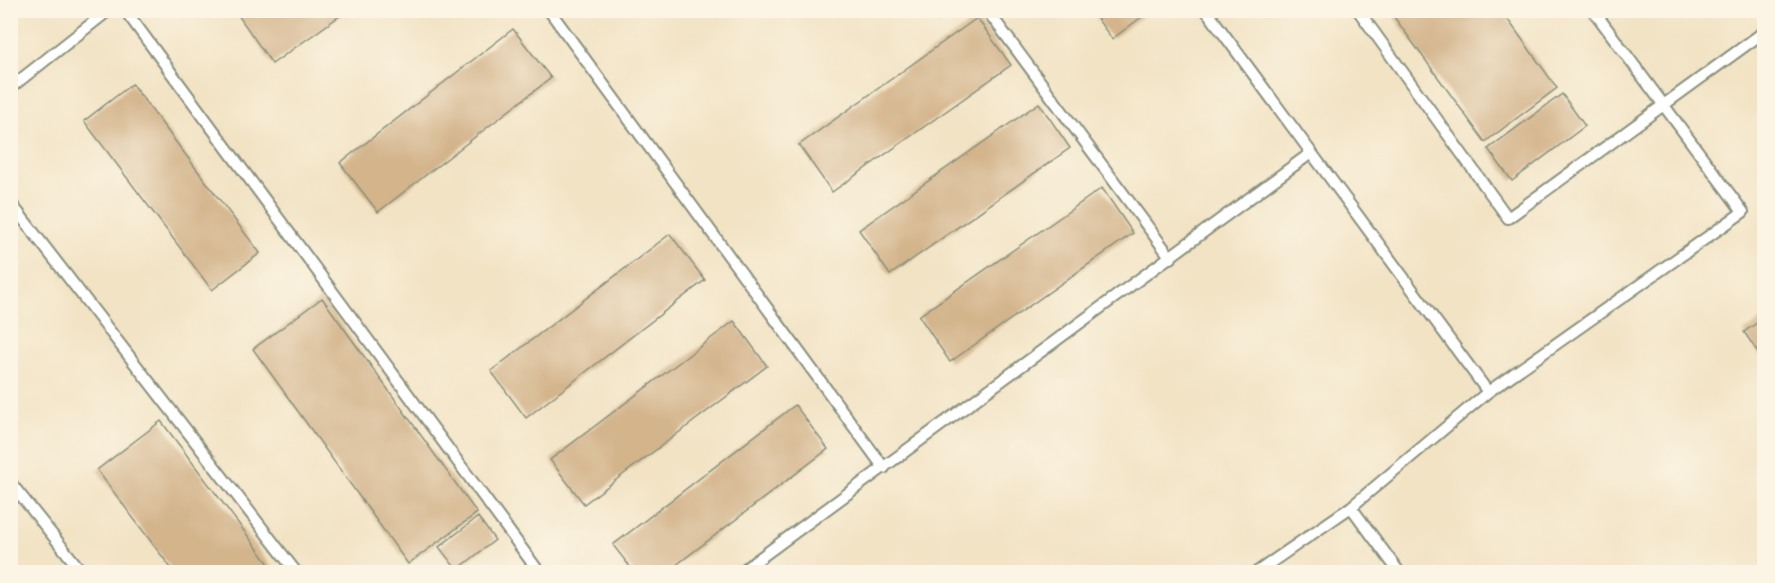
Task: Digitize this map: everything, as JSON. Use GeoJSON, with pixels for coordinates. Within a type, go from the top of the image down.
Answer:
{"type":"FeatureCollection","features":[{"type":"Feature","properties":{"kind":"lane"},"geometry":{"type":"LineString","coordinates":[[10,88],[109,10]]}},
{"type":"Feature","properties":{"kind":"lane"},"geometry":{"type":"LineString","coordinates":[[125,10],[538,573]]}},
{"type":"Feature","properties":{"kind":"lane"},"geometry":{"type":"LineString","coordinates":[[549,10],[884,468]]}},
{"type":"Feature","properties":{"kind":"lane"},"geometry":{"type":"LineString","coordinates":[[987,10],[1171,258]]}},
{"type":"Feature","properties":{"kind":"lane"},"geometry":{"type":"LineString","coordinates":[[1206,10],[1488,392]]}},
{"type":"Feature","properties":{"kind":"lane"},"geometry":{"type":"LineString","coordinates":[[1358,10],[1508,218],[1764,32]]}},
{"type":"Feature","properties":{"kind":"lane"},"geometry":{"type":"LineString","coordinates":[[1257,573],[1351,507],[1488,392],[1743,212],[1593,10]]}},
{"type":"Feature","properties":{"kind":"lane"},"geometry":{"type":"LineString","coordinates":[[741,573],[1311,153]]}},
{"type":"Feature","properties":{"kind":"lane"},"geometry":{"type":"LineString","coordinates":[[10,202],[297,573]]}},
{"type":"Feature","properties":{"kind":"lane"},"geometry":{"type":"LineString","coordinates":[[10,482],[82,573]]}},
{"type":"Feature","properties":{"kind":"lane"},"geometry":{"type":"LineString","coordinates":[[1351,507],[1399,573]]}},
{"type":"Feature","properties":{"kind":"building"},"geometry":{"type":"Polygon","coordinates":[[[244,10],[348,10],[272,64],[238,15],[244,10]]]}},
{"type":"Feature","properties":{"kind":"building"},"geometry":{"type":"Polygon","coordinates":[[[1091,10],[1151,10],[1112,39],[1091,10]]]}},
{"type":"Feature","properties":{"kind":"building"},"geometry":{"type":"Polygon","coordinates":[[[1389,10],[1501,10],[1557,88],[1485,142],[1389,10]]]}},
{"type":"Feature","properties":{"kind":"building"},"geometry":{"type":"Polygon","coordinates":[[[977,18],[1011,65],[832,192],[799,145],[977,18]]]}},
{"type":"Feature","properties":{"kind":"building"},"geometry":{"type":"Polygon","coordinates":[[[513,29],[551,78],[378,212],[340,163],[513,29]]]}},
{"type":"Feature","properties":{"kind":"building"},"geometry":{"type":"Polygon","coordinates":[[[132,84],[260,253],[212,290],[84,121],[132,84]]]}},
{"type":"Feature","properties":{"kind":"building"},"geometry":{"type":"Polygon","coordinates":[[[1562,94],[1585,126],[1512,181],[1488,149],[1562,94]]]}},
{"type":"Feature","properties":{"kind":"building"},"geometry":{"type":"Polygon","coordinates":[[[1039,103],[1070,148],[890,275],[859,230],[1039,103]]]}},
{"type":"Feature","properties":{"kind":"building"},"geometry":{"type":"Polygon","coordinates":[[[1102,188],[1133,233],[950,362],[919,316],[1102,188]]]}},
{"type":"Feature","properties":{"kind":"building"},"geometry":{"type":"Polygon","coordinates":[[[670,234],[705,280],[526,418],[491,371],[670,234]]]}},
{"type":"Feature","properties":{"kind":"building"},"geometry":{"type":"Polygon","coordinates":[[[322,298],[477,513],[408,564],[253,349],[322,298]]]}},
{"type":"Feature","properties":{"kind":"building"},"geometry":{"type":"Polygon","coordinates":[[[1764,318],[1764,361],[1744,332],[1764,318]]]}},
{"type":"Feature","properties":{"kind":"building"},"geometry":{"type":"Polygon","coordinates":[[[734,321],[767,366],[584,504],[550,460],[734,321]]]}},
{"type":"Feature","properties":{"kind":"building"},"geometry":{"type":"Polygon","coordinates":[[[795,405],[828,449],[667,572],[634,572],[613,545],[795,405]]]}},
{"type":"Feature","properties":{"kind":"building"},"geometry":{"type":"Polygon","coordinates":[[[161,421],[275,572],[174,572],[97,470],[161,421]]]}},
{"type":"Feature","properties":{"kind":"building"},"geometry":{"type":"Polygon","coordinates":[[[478,517],[495,540],[457,570],[439,547],[478,517]]]}}]}
